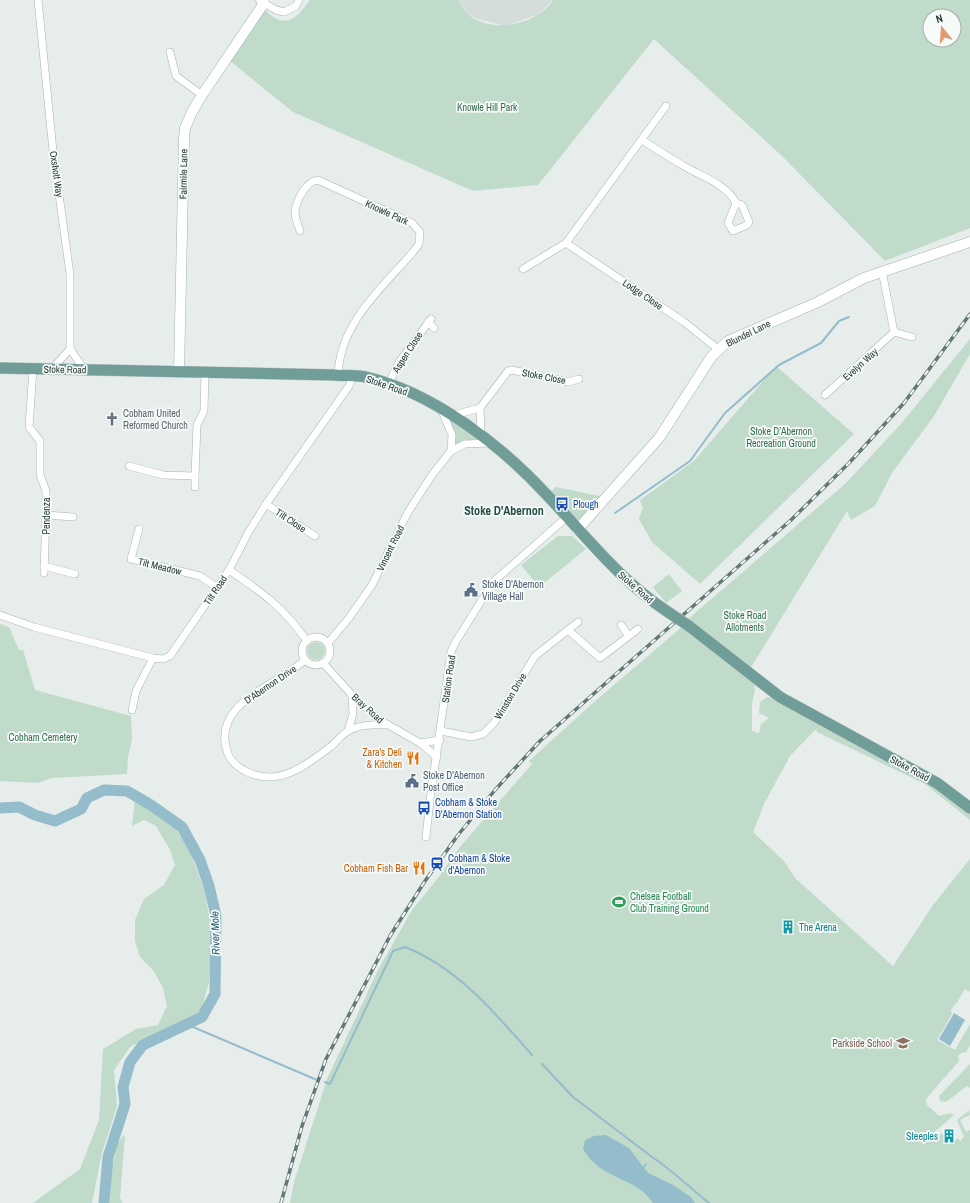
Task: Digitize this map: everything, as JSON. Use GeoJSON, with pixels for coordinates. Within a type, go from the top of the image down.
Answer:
{"type":"FeatureCollection","features":[{"type":"Feature","properties":{"kind":"main road","name":"Stoke Road"},"geometry":{"type":"LineString","coordinates":[[0,368],[353,375],[389,383],[454,415],[486,440],[530,477],[577,530],[644,596],[689,626],[780,697],[937,783],[970,808]]}},
{"type":"Feature","properties":{"kind":"street","name":"Oxshott Way"},"geometry":{"type":"LineString","coordinates":[[38,0],[53,151],[71,288],[70,348]]}},
{"type":"Feature","properties":{"kind":"street"},"geometry":{"type":"LineString","coordinates":[[263,1],[276,10],[284,12],[296,6],[299,0]]}},
{"type":"Feature","properties":{"kind":"street","name":"Fairmile Lane"},"geometry":{"type":"LineString","coordinates":[[178,372],[184,138],[192,112],[263,1]]}},
{"type":"Feature","properties":{"kind":"street"},"geometry":{"type":"LineString","coordinates":[[170,52],[176,76],[202,95]]}},
{"type":"Feature","properties":{"kind":"street"},"geometry":{"type":"LineString","coordinates":[[523,269],[566,243],[666,106]]}},
{"type":"Feature","properties":{"kind":"street"},"geometry":{"type":"LineString","coordinates":[[642,140],[686,168],[708,179],[729,194],[736,203]]}},
{"type":"Feature","properties":{"kind":"street","name":"Knowle Park"},"geometry":{"type":"LineString","coordinates":[[300,231],[296,218],[296,208],[308,184],[318,180],[412,224],[420,232],[419,244],[351,327],[342,346],[338,375]]}},
{"type":"Feature","properties":{"kind":"street","name":"Blundel Lane"},"geometry":{"type":"LineString","coordinates":[[577,530],[659,438],[718,349],[740,335],[816,303],[864,278],[970,242]]}},
{"type":"Feature","properties":{"kind":"street","name":"Lodge Close"},"geometry":{"type":"LineString","coordinates":[[566,243],[684,322],[718,349]]}},
{"type":"Feature","properties":{"kind":"street"},"geometry":{"type":"LineString","coordinates":[[882,271],[894,332],[912,337]]}},
{"type":"Feature","properties":{"kind":"street","name":"Aspen Close"},"geometry":{"type":"LineString","coordinates":[[389,383],[399,362],[429,321],[434,328]]}},
{"type":"Feature","properties":{"kind":"street","name":"Evelyn Way"},"geometry":{"type":"LineString","coordinates":[[825,395],[894,332]]}},
{"type":"Feature","properties":{"kind":"street"},"geometry":{"type":"LineString","coordinates":[[52,369],[70,348],[84,369]]}},
{"type":"Feature","properties":{"kind":"street","name":"Pendenza"},"geometry":{"type":"LineString","coordinates":[[33,369],[29,427],[40,441],[40,475],[46,491],[44,570],[75,574]]}},
{"type":"Feature","properties":{"kind":"street","name":"Stoke Close"},"geometry":{"type":"LineString","coordinates":[[480,408],[508,371],[512,370],[568,382],[579,378]]}},
{"type":"Feature","properties":{"kind":"street"},"geometry":{"type":"LineString","coordinates":[[195,487],[197,425],[204,411],[206,373]]}},
{"type":"Feature","properties":{"kind":"street","name":"Tilt Road"},"geometry":{"type":"LineString","coordinates":[[0,615],[34,626],[154,658],[163,659],[173,653],[216,587],[229,570],[248,533],[266,504],[350,386],[353,375]]}},
{"type":"Feature","properties":{"kind":"street"},"geometry":{"type":"LineString","coordinates":[[440,407],[452,435],[451,451]]}},
{"type":"Feature","properties":{"kind":"street"},"geometry":{"type":"LineString","coordinates":[[451,451],[465,444],[486,440],[480,408],[454,415]]}},
{"type":"Feature","properties":{"kind":"street","name":"Vincent Road"},"geometry":{"type":"LineString","coordinates":[[328,643],[349,618],[368,590],[382,566],[408,512],[432,475],[451,451]]}},
{"type":"Feature","properties":{"kind":"street"},"geometry":{"type":"LineString","coordinates":[[129,466],[163,475],[195,476]]}},
{"type":"Feature","properties":{"kind":"street","name":"Tilt Close"},"geometry":{"type":"LineString","coordinates":[[266,504],[315,536]]}},
{"type":"Feature","properties":{"kind":"street"},"geometry":{"type":"LineString","coordinates":[[46,515],[73,517]]}},
{"type":"Feature","properties":{"kind":"street","name":"Station Road"},"geometry":{"type":"LineString","coordinates":[[426,837],[451,652],[455,643],[493,582],[567,517]]}},
{"type":"Feature","properties":{"kind":"street","name":"Tilt Meadow"},"geometry":{"type":"LineString","coordinates":[[138,529],[132,559],[200,576],[216,587]]}},
{"type":"Feature","properties":{"kind":"street"},"geometry":{"type":"LineString","coordinates":[[229,570],[281,608],[307,641]]}},
{"type":"Feature","properties":{"kind":"street","name":"Winston Drive"},"geometry":{"type":"LineString","coordinates":[[441,731],[471,737],[483,734],[494,723],[535,656],[578,622]]}},
{"type":"Feature","properties":{"kind":"street"},"geometry":{"type":"LineString","coordinates":[[621,625],[628,635]]}},
{"type":"Feature","properties":{"kind":"street"},"geometry":{"type":"LineString","coordinates":[[568,630],[600,658],[628,635],[638,629]]}},
{"type":"Feature","properties":{"kind":"street"},"geometry":{"type":"LineString","coordinates":[[318,637],[328,643],[330,652],[327,660],[323,663],[312,664],[305,660],[302,652],[307,641],[318,637]]}},
{"type":"Feature","properties":{"kind":"street"},"geometry":{"type":"LineString","coordinates":[[132,710],[136,692],[154,658]]}},
{"type":"Feature","properties":{"kind":"street","name":"D'Abernon Drive"},"geometry":{"type":"LineString","coordinates":[[305,660],[294,669],[244,701],[229,718],[225,731],[226,745],[234,764],[252,775],[263,777],[285,776],[296,771],[329,748],[348,731],[369,725],[386,725]]}},
{"type":"Feature","properties":{"kind":"street","name":"Bray Road"},"geometry":{"type":"LineString","coordinates":[[323,663],[352,695],[386,725],[420,743],[437,757]]}},
{"type":"Feature","properties":{"kind":"street"},"geometry":{"type":"LineString","coordinates":[[348,731],[353,714],[352,695]]}},
{"type":"Feature","properties":{"kind":"street"},"geometry":{"type":"LineString","coordinates":[[420,743],[440,740]]}},
{"type":"Feature","properties":{"kind":"shaded area"},"geometry":{"type":"Polygon","coordinates":[[[458,0],[553,0],[539,14],[506,26],[477,19],[467,13],[458,0]]]}},
{"type":"Feature","properties":{"kind":"green space","name":"Knowle Hill Park"},"geometry":{"type":"Polygon","coordinates":[[[310,0],[458,0],[463,9],[476,20],[488,24],[500,25],[525,21],[536,16],[546,9],[553,0],[970,0],[970,228],[885,261],[783,157],[654,39],[538,185],[473,191],[293,112],[230,61],[264,9],[271,15],[284,21],[295,17],[310,0]]]}},
{"type":"Feature","properties":{"kind":"green space","name":"Stoke Road Allotments"},"geometry":{"type":"Polygon","coordinates":[[[970,339],[970,354],[934,416],[892,473],[875,506],[851,520],[847,511],[750,669],[688,619],[845,484],[900,425],[970,339]]]}},
{"type":"Feature","properties":{"kind":"green space","name":"Stoke D’Abernon Recreation Ground"},"geometry":{"type":"Polygon","coordinates":[[[776,366],[854,434],[700,584],[652,542],[639,519],[643,508],[640,500],[694,461],[776,366]]]}},
{"type":"Feature","properties":{"kind":"green space"},"geometry":{"type":"Polygon","coordinates":[[[448,416],[482,441],[454,446],[454,431],[448,416]]]}},
{"type":"Feature","properties":{"kind":"green space"},"geometry":{"type":"Polygon","coordinates":[[[556,487],[604,497],[579,520],[575,519],[551,491],[556,487]]]}},
{"type":"Feature","properties":{"kind":"green space"},"geometry":{"type":"Polygon","coordinates":[[[558,536],[572,536],[586,549],[539,587],[521,565],[558,536]]]}},
{"type":"Feature","properties":{"kind":"green space"},"geometry":{"type":"Polygon","coordinates":[[[669,574],[682,591],[666,603],[653,587],[669,574]]]}},
{"type":"Feature","properties":{"kind":"green space","name":"Cobham Cemetery"},"geometry":{"type":"Polygon","coordinates":[[[0,624],[9,627],[19,650],[23,650],[35,690],[131,716],[132,740],[128,756],[127,774],[52,778],[38,783],[0,781],[0,624]]]}},
{"type":"Feature","properties":{"kind":"green space","name":"Chelsea Football Club Training Ground"},"geometry":{"type":"Polygon","coordinates":[[[683,626],[754,683],[755,689],[752,704],[752,731],[759,733],[761,724],[769,718],[759,713],[760,702],[767,697],[773,698],[936,784],[970,810],[970,820],[925,784],[817,732],[816,729],[790,756],[764,804],[753,832],[784,861],[795,878],[893,966],[933,905],[970,859],[970,990],[969,992],[965,989],[951,1010],[952,1014],[937,1040],[955,1050],[970,1024],[970,1045],[966,1052],[961,1053],[958,1056],[959,1061],[926,1099],[927,1105],[939,1116],[950,1113],[954,1115],[931,1135],[935,1138],[942,1133],[950,1144],[958,1138],[960,1141],[964,1137],[957,1120],[969,1110],[970,1115],[960,1120],[966,1132],[970,1130],[970,1203],[290,1203],[294,1182],[327,1079],[378,970],[412,910],[438,878],[459,848],[532,764],[529,761],[594,702],[683,626]]]}},
{"type":"Feature","properties":{"kind":"green space"},"geometry":{"type":"Polygon","coordinates":[[[312,642],[320,642],[325,647],[323,658],[320,660],[312,660],[307,655],[307,647],[312,642]]]}},
{"type":"Feature","properties":{"kind":"green space"},"geometry":{"type":"Polygon","coordinates":[[[135,800],[176,829],[190,852],[204,889],[212,932],[209,982],[202,1008],[195,1015],[130,1047],[114,1070],[117,1106],[102,1153],[92,1203],[33,1203],[80,1169],[99,1120],[103,1049],[136,1029],[158,1025],[167,1006],[163,988],[153,970],[140,957],[135,941],[135,920],[144,899],[164,885],[175,865],[170,850],[156,826],[144,820],[132,826],[135,800]]]}},
{"type":"Feature","properties":{"kind":"green space"},"geometry":{"type":"Polygon","coordinates":[[[970,1064],[970,1088],[967,1086],[946,1102],[940,1101],[939,1096],[970,1064]]]}},
{"type":"Feature","properties":{"kind":"green space"},"geometry":{"type":"Polygon","coordinates":[[[125,1134],[120,1198],[123,1203],[110,1203],[112,1170],[117,1144],[125,1134]]]}},
{"type":"Feature","properties":{"kind":"water"},"geometry":{"type":"Polygon","coordinates":[[[954,1013],[965,1020],[950,1046],[939,1039],[954,1013]]]}},
{"type":"Feature","properties":{"kind":"water"},"geometry":{"type":"Polygon","coordinates":[[[606,1135],[629,1148],[648,1173],[673,1185],[691,1197],[695,1203],[653,1203],[646,1194],[628,1182],[599,1167],[590,1159],[583,1149],[585,1140],[594,1136],[606,1135]]]}},
{"type":"Feature","properties":{"kind":"waterway"},"geometry":{"type":"LineString","coordinates":[[615,513],[690,461],[725,413],[779,365],[821,343],[839,321],[849,317]]}},
{"type":"Feature","properties":{"kind":"waterway","name":"River Mole"},"geometry":{"type":"LineString","coordinates":[[0,808],[19,807],[35,815],[55,821],[81,809],[87,798],[104,790],[127,791],[151,805],[182,827],[200,860],[209,886],[216,916],[215,994],[202,1017],[143,1045],[130,1062],[123,1087],[125,1104],[108,1157],[104,1203]]}},
{"type":"Feature","properties":{"kind":"waterway"},"geometry":{"type":"LineString","coordinates":[[325,1082],[330,1084],[393,951],[405,947],[424,956],[459,979],[490,1008],[532,1055]]}},
{"type":"Feature","properties":{"kind":"waterway"},"geometry":{"type":"LineString","coordinates":[[186,1024],[317,1080]]}},
{"type":"Feature","properties":{"kind":"waterway"},"geometry":{"type":"LineString","coordinates":[[542,1064],[573,1097],[667,1168],[709,1203]]}},
{"type":"Feature","properties":{"kind":"railway"},"geometry":{"type":"LineString","coordinates":[[281,1203],[302,1126],[326,1059],[390,936],[425,881],[458,835],[495,790],[540,741],[791,520],[849,463],[904,403],[970,314]]}},
{"type":"Feature","properties":{"kind":"place","name":"Cobham United Reformed Church"},"geometry":{"type":"Point","coordinates":[112,419]}},
{"type":"Feature","properties":{"kind":"place","name":"Plough"},"geometry":{"type":"Point","coordinates":[562,504]}},
{"type":"Feature","properties":{"kind":"place","name":"Stoke D'Abernon Village Hall"},"geometry":{"type":"Point","coordinates":[471,590]}},
{"type":"Feature","properties":{"kind":"place","name":"Zara's Deli & Kitchen"},"geometry":{"type":"Point","coordinates":[413,758]}},
{"type":"Feature","properties":{"kind":"place","name":"Stoke D'Abernon Post Office"},"geometry":{"type":"Point","coordinates":[412,781]}},
{"type":"Feature","properties":{"kind":"place","name":"Cobham & Stoke D'Abernon Station"},"geometry":{"type":"Point","coordinates":[424,808]}},
{"type":"Feature","properties":{"kind":"place","name":"Cobham & Stoke d'Abernon"},"geometry":{"type":"Point","coordinates":[437,864]}},
{"type":"Feature","properties":{"kind":"place","name":"Cobham Fish Bar"},"geometry":{"type":"Point","coordinates":[419,868]}},
{"type":"Feature","properties":{"kind":"place","name":"Chelsea Football Club Training Ground"},"geometry":{"type":"Point","coordinates":[619,902]}},
{"type":"Feature","properties":{"kind":"place","name":"The Arena"},"geometry":{"type":"Point","coordinates":[788,927]}},
{"type":"Feature","properties":{"kind":"place","name":"Parkside School"},"geometry":{"type":"Point","coordinates":[903,1043]}},
{"type":"Feature","properties":{"kind":"place","name":"Steeples"},"geometry":{"type":"Point","coordinates":[949,1136]}},
{"type":"Feature","properties":{"kind":"district","name":"Stoke D'Abernon"},"geometry":{"type":"Point","coordinates":[504,511]}}]}
